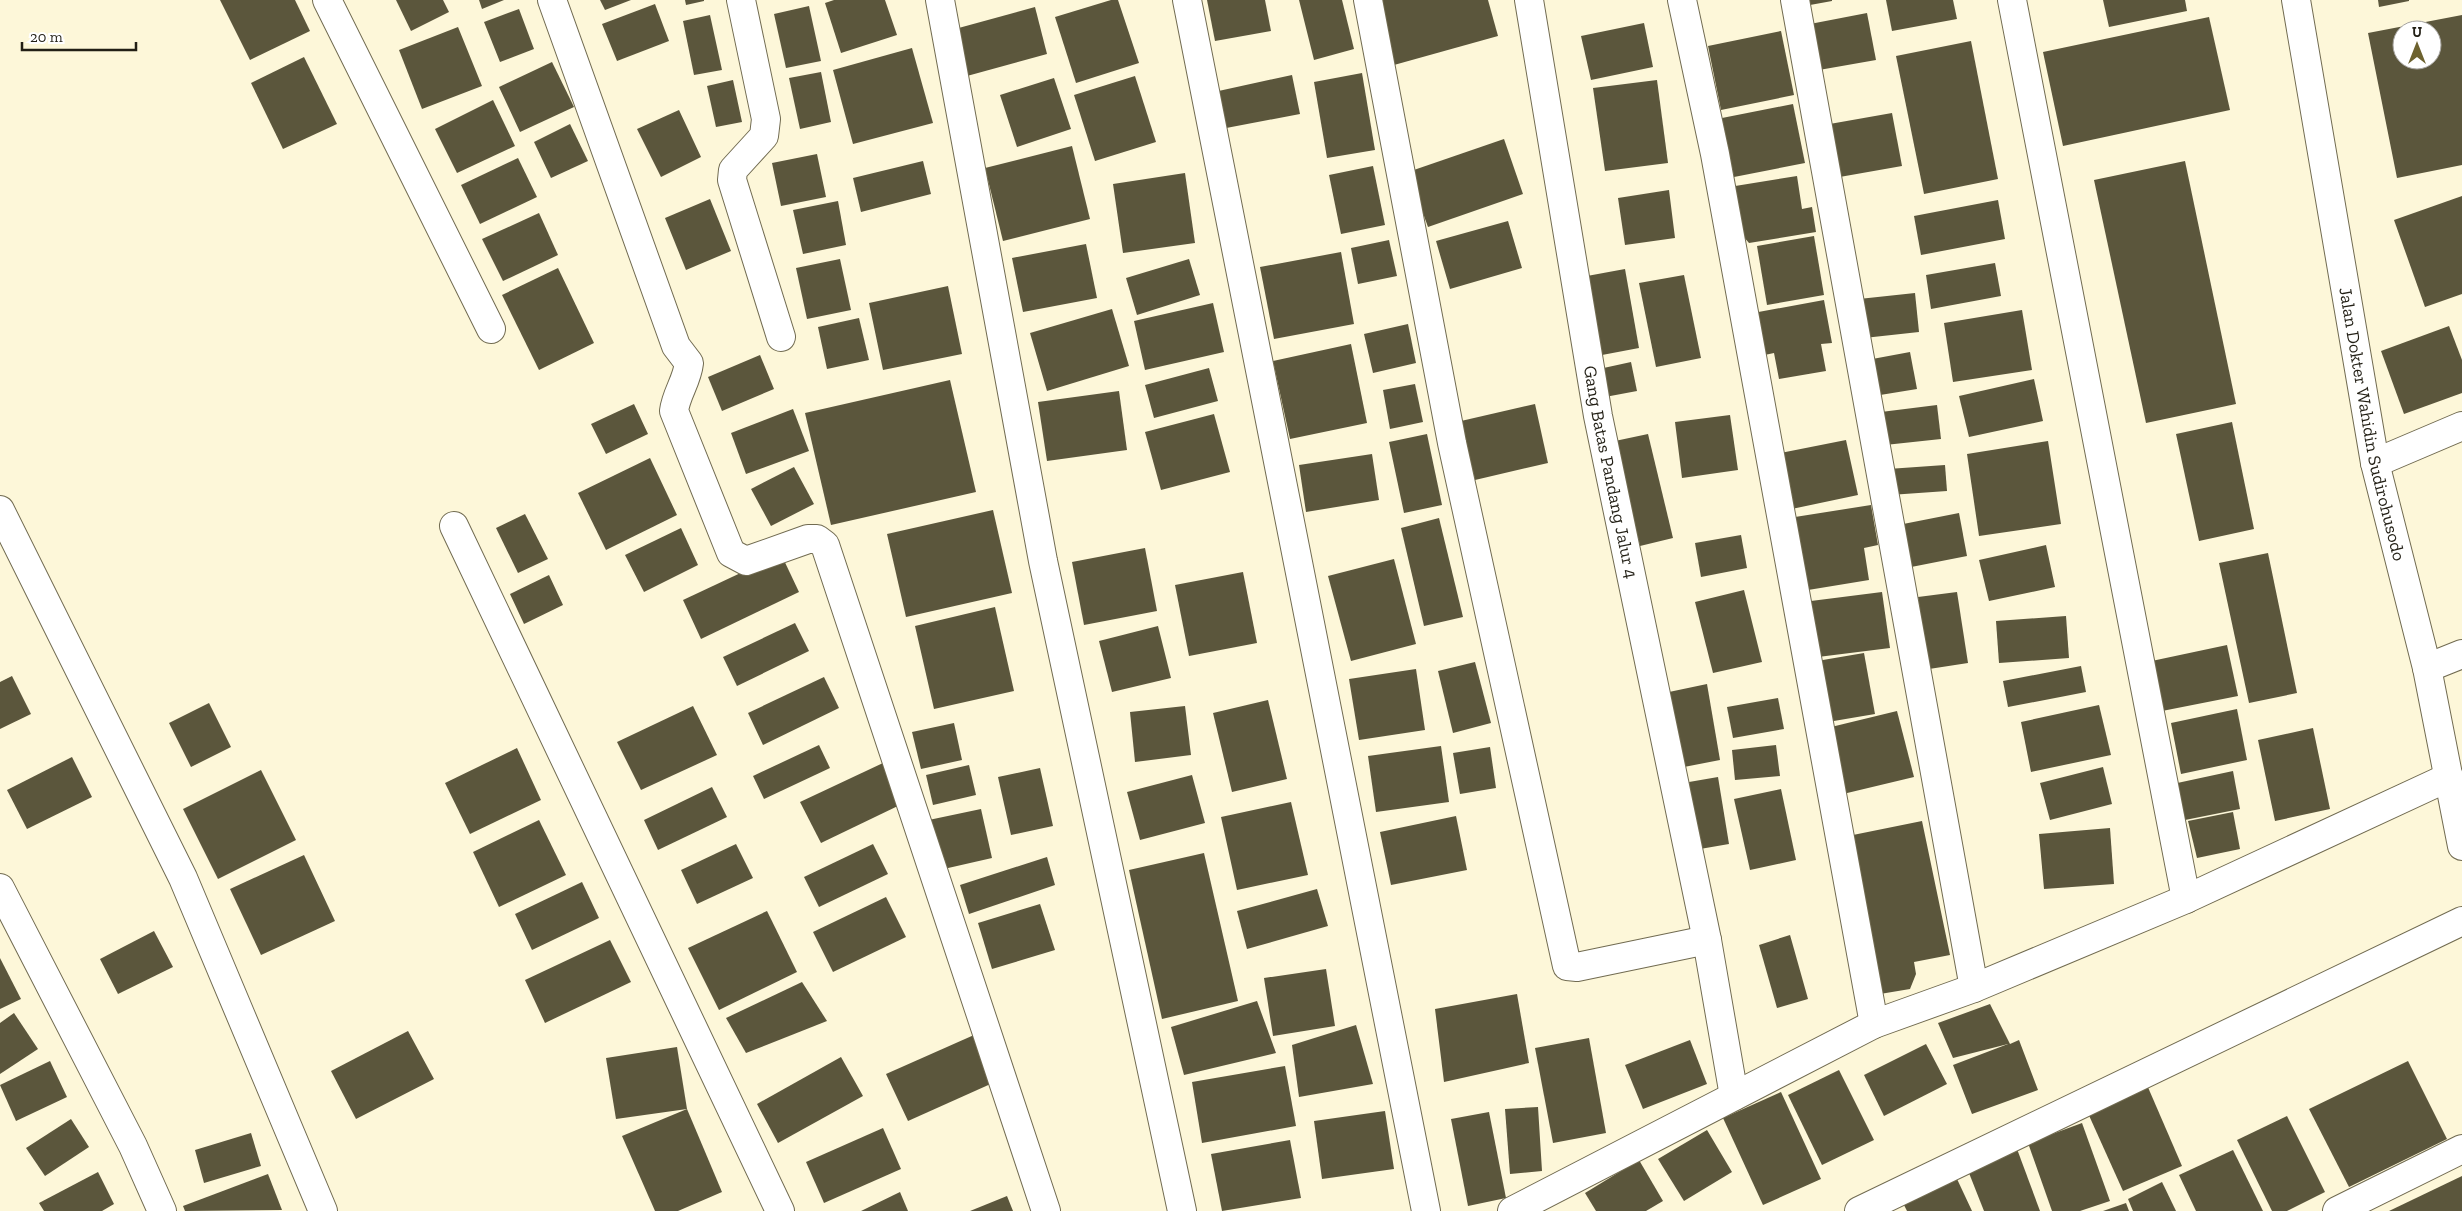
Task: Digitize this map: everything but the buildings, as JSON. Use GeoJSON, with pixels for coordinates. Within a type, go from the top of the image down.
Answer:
{"type":"FeatureCollection","features":[{"type":"Feature","properties":{"kind":"street"},"geometry":{"type":"LineString","coordinates":[[327,0],[490,329]]}},
{"type":"Feature","properties":{"kind":"street"},"geometry":{"type":"LineString","coordinates":[[552,0],[676,346],[689,363],[686,378],[675,400],[674,411],[731,553],[746,561],[808,539],[817,540],[825,545],[1046,1211]]}},
{"type":"Feature","properties":{"kind":"street"},"geometry":{"type":"LineString","coordinates":[[741,0],[766,119],[764,136],[733,170],[732,180],[781,337]]}},
{"type":"Feature","properties":{"kind":"street"},"geometry":{"type":"LineString","coordinates":[[940,0],[1043,561],[1182,1211]]}},
{"type":"Feature","properties":{"kind":"street"},"geometry":{"type":"LineString","coordinates":[[1187,0],[1426,1211]]}},
{"type":"Feature","properties":{"kind":"street"},"geometry":{"type":"LineString","coordinates":[[1368,0],[1452,443],[1567,966],[1577,967],[1707,940]]}},
{"type":"Feature","properties":{"kind":"street","name":"Gang Batas Pandang Jalur 4"},"geometry":{"type":"LineString","coordinates":[[1529,0],[1598,416],[1707,940],[1734,1096]]}},
{"type":"Feature","properties":{"kind":"street"},"geometry":{"type":"LineString","coordinates":[[1682,0],[1715,154],[1874,1024]]}},
{"type":"Feature","properties":{"kind":"street"},"geometry":{"type":"LineString","coordinates":[[1795,0],[1974,988]]}},
{"type":"Feature","properties":{"kind":"street"},"geometry":{"type":"LineString","coordinates":[[2012,0],[2186,899]]}},
{"type":"Feature","properties":{"kind":"street","name":"Jalan Dokter Wahidin Sudirohusodo"},"geometry":{"type":"LineString","coordinates":[[2296,0],[2375,463],[2427,668],[2462,846]]}},
{"type":"Feature","properties":{"kind":"street"},"geometry":{"type":"LineString","coordinates":[[2375,463],[2462,426]]}},
{"type":"Feature","properties":{"kind":"street"},"geometry":{"type":"LineString","coordinates":[[0,510],[183,878],[323,1211]]}},
{"type":"Feature","properties":{"kind":"street"},"geometry":{"type":"LineString","coordinates":[[454,526],[780,1211]]}},
{"type":"Feature","properties":{"kind":"street"},"geometry":{"type":"LineString","coordinates":[[2427,668],[2462,654]]}},
{"type":"Feature","properties":{"kind":"street"},"geometry":{"type":"LineString","coordinates":[[1512,1211],[1874,1024],[1974,988],[2186,899],[2449,777]]}},
{"type":"Feature","properties":{"kind":"street"},"geometry":{"type":"LineString","coordinates":[[0,888],[133,1146],[162,1211]]}},
{"type":"Feature","properties":{"kind":"street"},"geometry":{"type":"LineString","coordinates":[[1859,1211],[2462,921]]}},
{"type":"Feature","properties":{"kind":"street"},"geometry":{"type":"LineString","coordinates":[[2337,1211],[2462,1149]]}}]}
